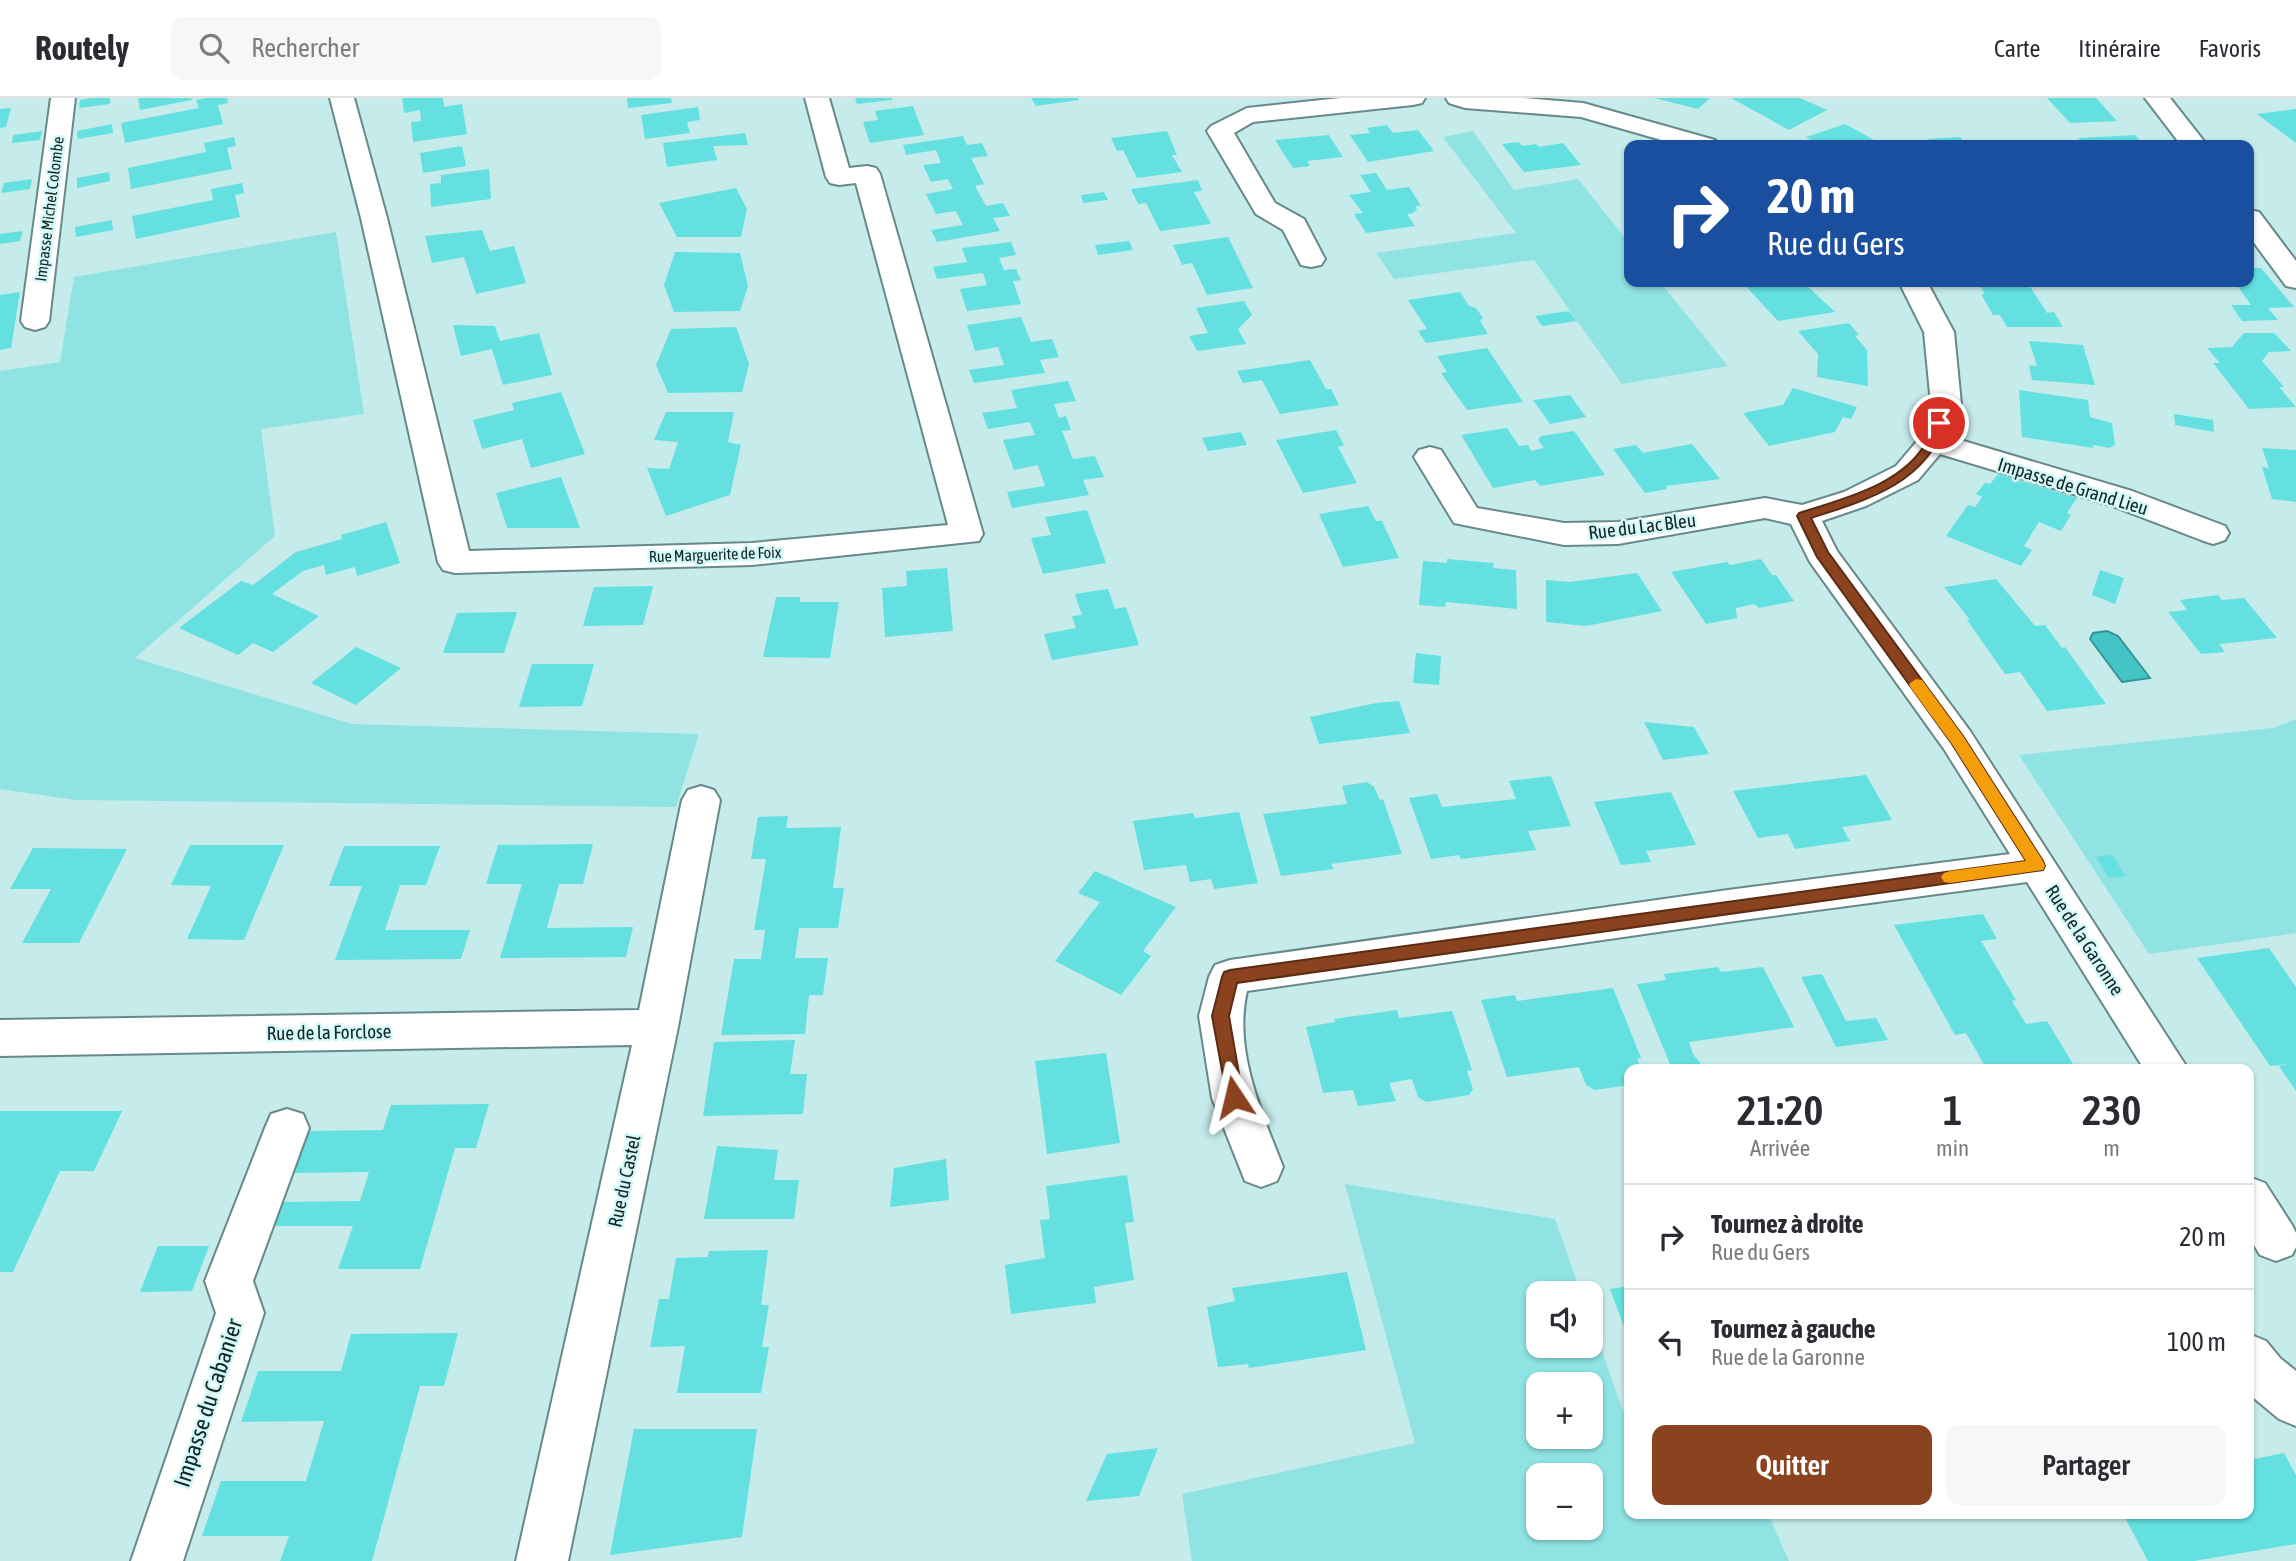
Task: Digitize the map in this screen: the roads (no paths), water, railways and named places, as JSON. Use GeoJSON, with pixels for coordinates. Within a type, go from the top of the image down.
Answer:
{"type":"FeatureCollection","features":[{"type":"Feature","properties":{"kind":"street","name":"Impasse Michel Colombe"},"geometry":{"type":"LineString","coordinates":[[35,321],[63,98]]}},
{"type":"Feature","properties":{"kind":"street","name":"Rue Marguerite de Foix"},"geometry":{"type":"LineString","coordinates":[[342,98],[374,218],[455,562],[752,554],[967,534],[867,174],[839,177],[817,98]]}},
{"type":"Feature","properties":{"kind":"street"},"geometry":{"type":"LineString","coordinates":[[1311,259],[1294,225],[1265,208],[1220,131],[1247,115],[1413,98]]}},
{"type":"Feature","properties":{"kind":"street"},"geometry":{"type":"LineString","coordinates":[[1458,98],[1465,101],[1583,110],[1688,140]]}},
{"type":"Feature","properties":{"kind":"street"},"geometry":{"type":"LineString","coordinates":[[2157,98],[2190,140]]}},
{"type":"Feature","properties":{"kind":"street"},"geometry":{"type":"LineString","coordinates":[[2254,225],[2296,280]]}},
{"type":"Feature","properties":{"kind":"street"},"geometry":{"type":"LineString","coordinates":[[1804,516],[1855,499],[1907,473],[1933,442],[1946,404],[1939,332],[1916,287]]}},
{"type":"Feature","properties":{"kind":"street","name":"Impasse de Grand Lieu"},"geometry":{"type":"LineString","coordinates":[[1933,442],[2121,498],[2213,533]]}},
{"type":"Feature","properties":{"kind":"street","name":"Rue du Lac Bleu"},"geometry":{"type":"LineString","coordinates":[[1430,457],[1466,516],[1564,534],[1618,533],[1765,508],[1804,516]]}},
{"type":"Feature","properties":{"kind":"street","name":"Rue de la Garonne"},"geometry":{"type":"LineString","coordinates":[[1804,516],[1822,554],[1957,740],[2164,1064]]}},
{"type":"Feature","properties":{"kind":"street","name":"Rue du Castel"},"geometry":{"type":"LineString","coordinates":[[542,1561],[657,1027],[701,800]]}},
{"type":"Feature","properties":{"kind":"street"},"geometry":{"type":"LineString","coordinates":[[1261,1167],[1234,1097],[1220,1016],[1230,977],[1728,906],[2037,866]]}},
{"type":"Feature","properties":{"kind":"street","name":"Rue de la Forclose"},"geometry":{"type":"LineString","coordinates":[[0,1038],[657,1027]]}},
{"type":"Feature","properties":{"kind":"street","name":"Impasse du Cabanier"},"geometry":{"type":"LineString","coordinates":[[157,1561],[240,1313],[229,1281],[287,1128]]}},
{"type":"Feature","properties":{"kind":"street"},"geometry":{"type":"LineString","coordinates":[[2254,1207],[2273,1243]]}},
{"type":"Feature","properties":{"kind":"street"},"geometry":{"type":"LineString","coordinates":[[2254,1363],[2263,1375],[2296,1402]]}}]}
